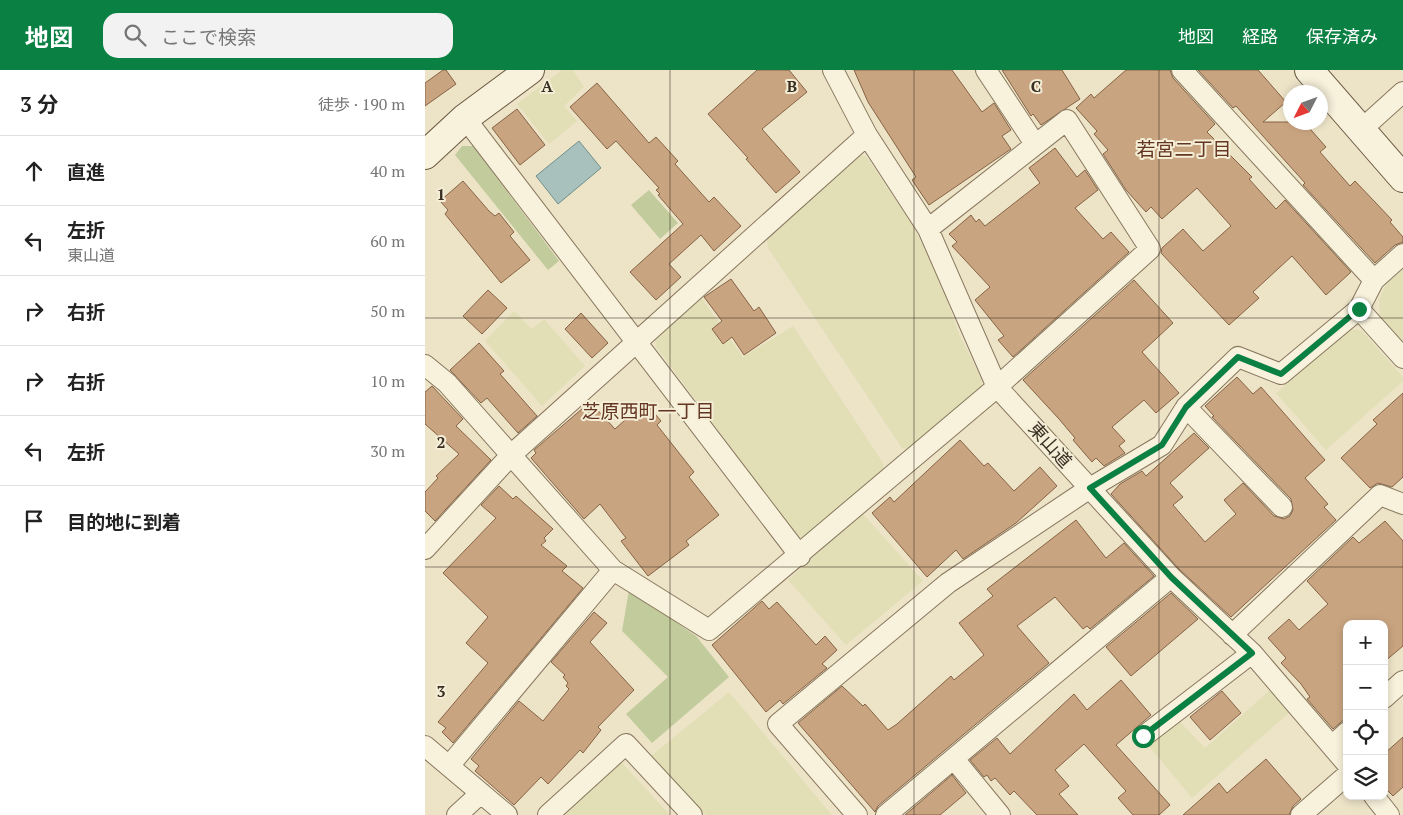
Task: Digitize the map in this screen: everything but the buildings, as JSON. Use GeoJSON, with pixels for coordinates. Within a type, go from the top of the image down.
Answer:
{"type":"FeatureCollection","features":[{"type":"Feature","properties":{"kind":"street"},"geometry":{"type":"LineString","coordinates":[[425,155],[465,118],[530,70]]}},
{"type":"Feature","properties":{"kind":"street","name":"東山道"},"geometry":{"type":"LineString","coordinates":[[833,70],[867,136],[928,229],[997,387],[1171,577],[1252,653],[1343,759]]}},
{"type":"Feature","properties":{"kind":"street"},"geometry":{"type":"LineString","coordinates":[[986,70],[1035,144]]}},
{"type":"Feature","properties":{"kind":"street"},"geometry":{"type":"LineString","coordinates":[[1182,70],[1374,280]]}},
{"type":"Feature","properties":{"kind":"street"},"geometry":{"type":"LineString","coordinates":[[1309,70],[1403,178]]}},
{"type":"Feature","properties":{"kind":"street"},"geometry":{"type":"LineString","coordinates":[[1361,129],[1403,92]]}},
{"type":"Feature","properties":{"kind":"street"},"geometry":{"type":"LineString","coordinates":[[465,118],[800,556]]}},
{"type":"Feature","properties":{"kind":"street"},"geometry":{"type":"LineString","coordinates":[[425,365],[447,384],[512,454],[613,570],[709,630],[800,556],[997,387],[1150,249],[1067,120],[928,229]]}},
{"type":"Feature","properties":{"kind":"street"},"geometry":{"type":"LineString","coordinates":[[425,549],[512,454],[867,136]]}},
{"type":"Feature","properties":{"kind":"street"},"geometry":{"type":"LineString","coordinates":[[857,815],[778,724],[948,583],[1090,488],[1162,445],[1186,407],[1238,357],[1281,374],[1359,309],[1374,280],[1403,254]]}},
{"type":"Feature","properties":{"kind":"street"},"geometry":{"type":"LineString","coordinates":[[1359,309],[1403,358]]}},
{"type":"Feature","properties":{"kind":"street"},"geometry":{"type":"LineString","coordinates":[[1186,407],[1282,507]]}},
{"type":"Feature","properties":{"kind":"street"},"geometry":{"type":"LineString","coordinates":[[1232,635],[1381,495],[1403,504]]}},
{"type":"Feature","properties":{"kind":"street"},"geometry":{"type":"LineString","coordinates":[[449,766],[613,570]]}},
{"type":"Feature","properties":{"kind":"street"},"geometry":{"type":"LineString","coordinates":[[887,815],[1171,577]]}},
{"type":"Feature","properties":{"kind":"street"},"geometry":{"type":"LineString","coordinates":[[1143,736],[1252,653]]}},
{"type":"Feature","properties":{"kind":"street"},"geometry":{"type":"LineString","coordinates":[[1388,694],[1403,681]]}},
{"type":"Feature","properties":{"kind":"street"},"geometry":{"type":"LineString","coordinates":[[1332,746],[1343,736]]}},
{"type":"Feature","properties":{"kind":"street"},"geometry":{"type":"LineString","coordinates":[[548,815],[626,744],[692,815]]}},
{"type":"Feature","properties":{"kind":"street"},"geometry":{"type":"LineString","coordinates":[[425,746],[507,815]]}},
{"type":"Feature","properties":{"kind":"street"},"geometry":{"type":"LineString","coordinates":[[954,759],[1000,815]]}},
{"type":"Feature","properties":{"kind":"street"},"geometry":{"type":"LineString","coordinates":[[1301,815],[1343,778]]}},
{"type":"Feature","properties":{"kind":"street"},"geometry":{"type":"LineString","coordinates":[[457,815],[481,793]]}},
{"type":"Feature","properties":{"kind":"street"},"geometry":{"type":"LineString","coordinates":[[1377,800],[1389,815]]}},
{"type":"Feature","properties":{"kind":"shaded area"},"geometry":{"type":"Polygon","coordinates":[[[562,70],[573,70],[584,87],[564,106],[577,121],[549,144],[517,104],[562,70]]]}},
{"type":"Feature","properties":{"kind":"shaded area"},"geometry":{"type":"Polygon","coordinates":[[[854,156],[866,156],[913,226],[940,279],[958,332],[982,380],[980,392],[914,449],[902,448],[768,248],[766,235],[854,156]]]}},
{"type":"Feature","properties":{"kind":"shaded area"},"geometry":{"type":"Polygon","coordinates":[[[1403,269],[1403,341],[1380,316],[1379,300],[1386,284],[1403,269]]]}},
{"type":"Feature","properties":{"kind":"shaded area"},"geometry":{"type":"Polygon","coordinates":[[[701,297],[743,357],[793,326],[883,463],[884,472],[809,539],[798,537],[656,347],[655,336],[701,297]]]}},
{"type":"Feature","properties":{"kind":"shaded area"},"geometry":{"type":"Polygon","coordinates":[[[514,311],[532,329],[544,319],[585,366],[542,406],[485,341],[514,311]]]}},
{"type":"Feature","properties":{"kind":"shaded area"},"geometry":{"type":"Polygon","coordinates":[[[1348,329],[1361,330],[1403,377],[1403,381],[1326,450],[1276,393],[1348,329]]]}},
{"type":"Feature","properties":{"kind":"shaded area"},"geometry":{"type":"Polygon","coordinates":[[[862,513],[923,581],[846,645],[788,580],[862,513]]]}},
{"type":"Feature","properties":{"kind":"shaded area"},"geometry":{"type":"Polygon","coordinates":[[[1270,690],[1290,712],[1192,798],[1149,746],[1180,722],[1205,748],[1270,690]]]}},
{"type":"Feature","properties":{"kind":"shaded area"},"geometry":{"type":"Polygon","coordinates":[[[729,692],[832,815],[706,815],[651,756],[729,692]]]}},
{"type":"Feature","properties":{"kind":"shaded area"},"geometry":{"type":"Polygon","coordinates":[[[621,762],[670,815],[560,815],[621,762]]]}},
{"type":"Feature","properties":{"kind":"green space"},"geometry":{"type":"Polygon","coordinates":[[[462,146],[473,146],[559,261],[548,270],[455,155],[462,146]]]}},
{"type":"Feature","properties":{"kind":"green space"},"geometry":{"type":"Polygon","coordinates":[[[649,190],[678,223],[660,239],[631,205],[649,190]]]}},
{"type":"Feature","properties":{"kind":"green space"},"geometry":{"type":"Polygon","coordinates":[[[629,590],[696,636],[729,677],[652,743],[626,714],[668,677],[622,631],[629,590]]]}},
{"type":"Feature","properties":{"kind":"water"},"geometry":{"type":"Polygon","coordinates":[[[579,141],[601,168],[558,204],[536,176],[579,141]]]}},
{"type":"Feature","properties":{"kind":"district","name":"若宮二丁目"},"geometry":{"type":"Point","coordinates":[1184,149]}},
{"type":"Feature","properties":{"kind":"district","name":"芝原西町一丁目"},"geometry":{"type":"Point","coordinates":[648,411]}},
{"type":"Feature","properties":{"kind":"route"},"geometry":{"type":"LineString","coordinates":[[1143,736],[1252,653],[1171,577],[1090,488],[1162,445],[1186,407],[1238,357],[1281,374],[1359,309]]}}]}
